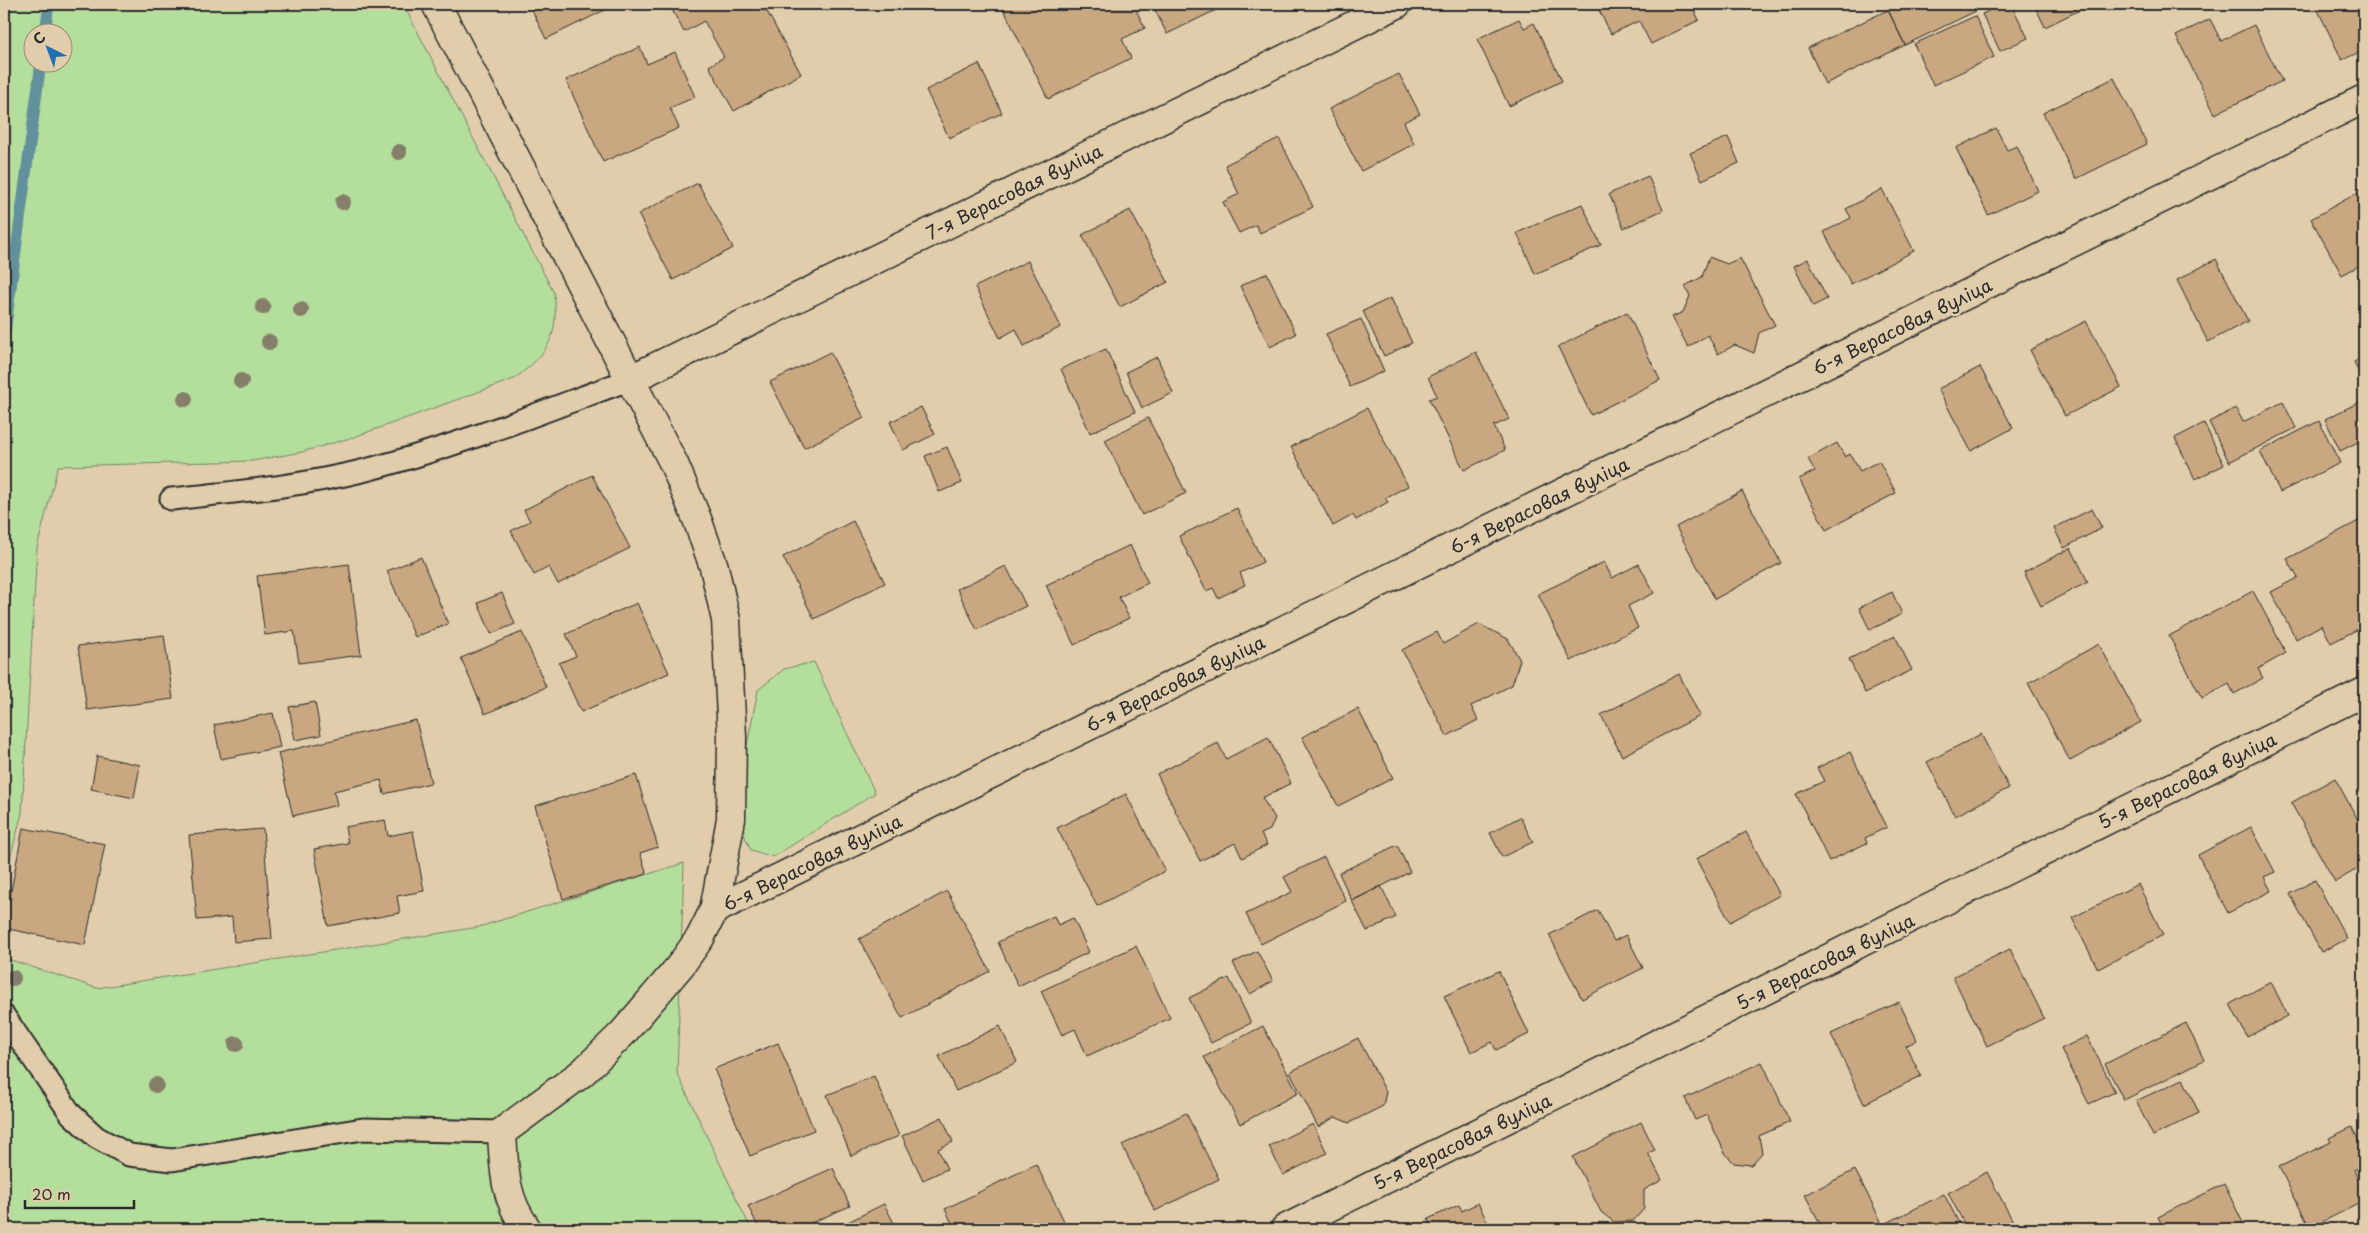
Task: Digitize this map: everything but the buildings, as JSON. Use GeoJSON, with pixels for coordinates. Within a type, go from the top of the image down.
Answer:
{"type":"FeatureCollection","features":[{"type":"Feature","properties":{"kind":"street"},"geometry":{"type":"LineString","coordinates":[[436,4],[674,464],[697,518],[714,567],[726,620],[732,737],[731,819],[714,910],[700,938],[680,966],[623,1033],[582,1073],[502,1132],[507,1185],[514,1212],[526,1229]]}},
{"type":"Feature","properties":{"kind":"street","name":"7-я Верасовая вуліца"},"geometry":{"type":"LineString","coordinates":[[631,379],[1397,4]]}},
{"type":"Feature","properties":{"kind":"street","name":"6-я Верасовая вуліца"},"geometry":{"type":"LineString","coordinates":[[714,910],[2364,99]]}},
{"type":"Feature","properties":{"kind":"street","name":"5-я Верасовая вуліца"},"geometry":{"type":"LineString","coordinates":[[1285,1229],[2364,692]]}},
{"type":"Feature","properties":{"kind":"lane"},"geometry":{"type":"LineString","coordinates":[[170,499],[288,485],[365,470],[520,420],[631,379]]}},
{"type":"Feature","properties":{"kind":"lane"},"geometry":{"type":"LineString","coordinates":[[4,1016],[71,1114],[96,1137],[128,1155],[172,1160],[363,1129],[502,1132]]}},
{"type":"Feature","properties":{"kind":"green space"},"geometry":{"type":"Polygon","coordinates":[[[4,4],[403,4],[554,293],[555,321],[549,343],[536,361],[514,379],[357,436],[302,452],[252,461],[58,466],[37,548],[22,813],[4,881],[4,4]]]}},
{"type":"Feature","properties":{"kind":"green space"},"geometry":{"type":"Polygon","coordinates":[[[814,662],[875,793],[773,857],[751,850],[741,828],[747,745],[758,690],[784,669],[814,662]]]}},
{"type":"Feature","properties":{"kind":"green space"},"geometry":{"type":"Polygon","coordinates":[[[684,863],[677,1073],[751,1229],[4,1229],[4,958],[97,988],[479,927],[684,863]]]}},
{"type":"Feature","properties":{"kind":"waterway"},"geometry":{"type":"LineString","coordinates":[[46,22],[49,4]]}},
{"type":"Feature","properties":{"kind":"waterway"},"geometry":{"type":"LineString","coordinates":[[4,340],[40,72]]}}]}
